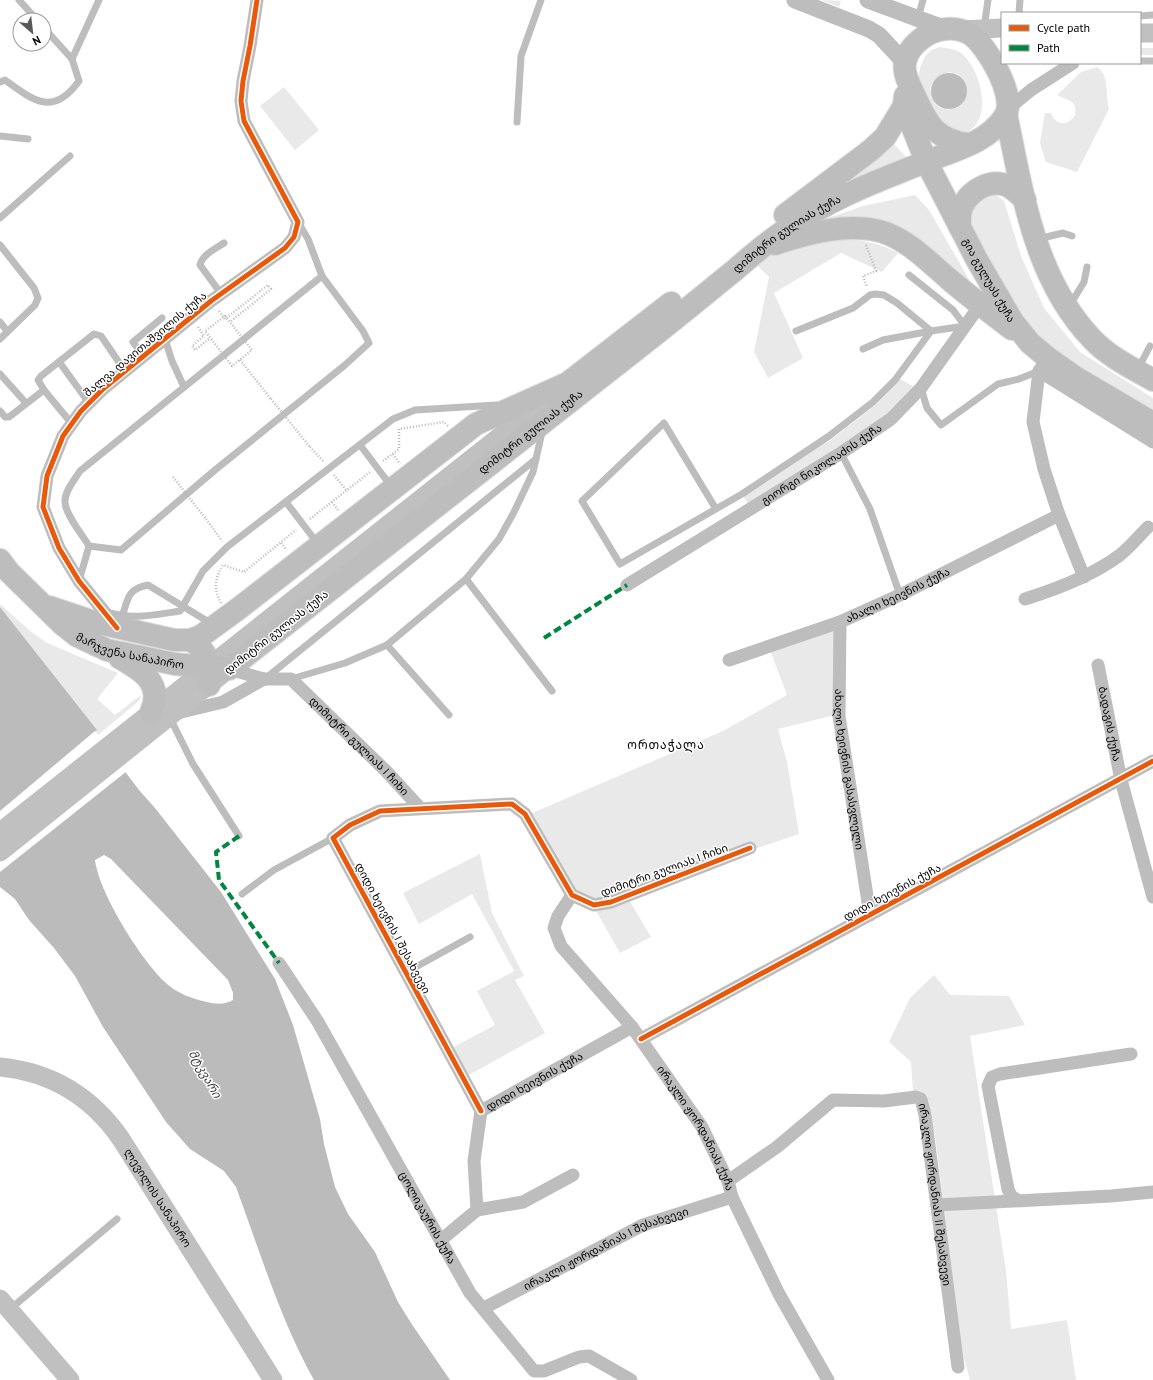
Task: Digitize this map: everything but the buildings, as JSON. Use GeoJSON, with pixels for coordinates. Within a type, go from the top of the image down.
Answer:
{"type":"FeatureCollection","features":[{"type":"Feature","properties":{"kind":"highway"},"geometry":{"type":"LineString","coordinates":[[1007,112],[993,130],[968,144],[947,139],[932,127],[923,115],[905,70],[916,43],[933,32],[953,29],[976,39],[992,60],[1002,80],[1025,200],[1035,240],[1042,260],[1067,308],[1092,340],[1110,354],[1145,375]]}},
{"type":"Feature","properties":{"kind":"highway","name":"გია გულუას ქუჩა"},"geometry":{"type":"LineString","coordinates":[[905,70],[904,106],[926,161],[976,260],[1013,322],[1030,343],[1044,365],[1075,376],[1153,423]]}},
{"type":"Feature","properties":{"kind":"highway","name":"დიმიტრი გულიას ქუჩა"},"geometry":{"type":"LineString","coordinates":[[190,640],[201,636],[216,626],[476,424],[568,384],[742,247],[871,150],[885,137],[904,106]]}},
{"type":"Feature","properties":{"kind":"highway","name":"დიმიტრი გულიას ქუჩა"},"geometry":{"type":"LineString","coordinates":[[216,674],[652,338],[780,234],[844,196],[968,144]]}},
{"type":"Feature","properties":{"kind":"highway"},"geometry":{"type":"LineString","coordinates":[[960,227],[960,213],[963,205],[970,194],[982,187],[990,184],[1006,186],[1025,200]]}},
{"type":"Feature","properties":{"kind":"highway"},"geometry":{"type":"LineString","coordinates":[[760,250],[792,239],[838,230],[855,228],[884,233],[912,248],[980,305],[1030,343]]}},
{"type":"Feature","properties":{"kind":"highway","name":"მარჯვენა სანაპირო"},"geometry":{"type":"LineString","coordinates":[[0,560],[9,572],[62,624],[77,636],[107,650],[216,674]]}},
{"type":"Feature","properties":{"kind":"highway","name":"მარჯვენა სანაპირო"},"geometry":{"type":"LineString","coordinates":[[43,605],[120,622],[174,640],[190,640]]}},
{"type":"Feature","properties":{"kind":"highway"},"geometry":{"type":"LineString","coordinates":[[190,640],[202,648],[216,674]]}},
{"type":"Feature","properties":{"kind":"highway"},"geometry":{"type":"LineString","coordinates":[[107,650],[136,667],[148,677],[155,693],[155,700],[164,714]]}},
{"type":"Feature","properties":{"kind":"main road"},"geometry":{"type":"LineString","coordinates":[[953,29],[993,28]]}},
{"type":"Feature","properties":{"kind":"main road"},"geometry":{"type":"LineString","coordinates":[[1141,33],[1153,33]]}},
{"type":"Feature","properties":{"kind":"main road","name":"დიმიტრი გულიას ქუჩა"},"geometry":{"type":"LineString","coordinates":[[112,752],[216,674],[465,463],[568,384]]}},
{"type":"Feature","properties":{"kind":"main road"},"geometry":{"type":"LineString","coordinates":[[0,832],[112,752]]}},
{"type":"Feature","properties":{"kind":"main road"},"geometry":{"type":"LineString","coordinates":[[0,852],[112,752]]}},
{"type":"Feature","properties":{"kind":"main road","name":"ლევილის სანაპირო"},"geometry":{"type":"LineString","coordinates":[[0,1067],[32,1072],[51,1079],[82,1097],[103,1116],[121,1139],[273,1380]]}},
{"type":"Feature","properties":{"kind":"main road"},"geometry":{"type":"LineString","coordinates":[[5,1305],[70,1380]]}},
{"type":"Feature","properties":{"kind":"street"},"geometry":{"type":"LineString","coordinates":[[257,0],[243,80],[241,101],[244,121],[298,222]]}},
{"type":"Feature","properties":{"kind":"street"},"geometry":{"type":"LineString","coordinates":[[795,0],[869,29],[879,35],[905,70]]}},
{"type":"Feature","properties":{"kind":"street"},"geometry":{"type":"LineString","coordinates":[[868,0],[953,29]]}},
{"type":"Feature","properties":{"kind":"street"},"geometry":{"type":"LineString","coordinates":[[1007,112],[1031,90],[1071,64]]}},
{"type":"Feature","properties":{"kind":"street","name":"შალვა დავითაშვილის ქუჩა"},"geometry":{"type":"LineString","coordinates":[[120,622],[103,611],[82,584],[59,548],[43,507],[47,476],[64,436],[89,403],[125,371],[216,298],[285,248],[294,237],[298,222]]}},
{"type":"Feature","properties":{"kind":"street","name":"გიორგი ნიკოლაძის ქუჩა"},"geometry":{"type":"LineString","coordinates":[[627,585],[842,453],[891,419],[921,388],[980,305]]}},
{"type":"Feature","properties":{"kind":"street"},"geometry":{"type":"LineString","coordinates":[[1044,365],[1033,422],[1044,469],[1084,576]]}},
{"type":"Feature","properties":{"kind":"street","name":"გია გულუას ქუჩა"},"geometry":{"type":"LineString","coordinates":[[1044,365],[1153,442]]}},
{"type":"Feature","properties":{"kind":"street","name":"ახალი ხეივნის ქუჩა"},"geometry":{"type":"LineString","coordinates":[[729,660],[840,622],[900,595],[1060,515]]}},
{"type":"Feature","properties":{"kind":"street"},"geometry":{"type":"LineString","coordinates":[[1025,600],[1051,591],[1084,576],[1120,555],[1148,527]]}},
{"type":"Feature","properties":{"kind":"street","name":"ახალი ხეივნის გასასვლელი"},"geometry":{"type":"LineString","coordinates":[[840,622],[839,716],[870,915]]}},
{"type":"Feature","properties":{"kind":"street","name":"ბადაგის ქუჩა"},"geometry":{"type":"LineString","coordinates":[[1098,665],[1121,780],[1153,897]]}},
{"type":"Feature","properties":{"kind":"street"},"geometry":{"type":"LineString","coordinates":[[216,674],[291,680]]}},
{"type":"Feature","properties":{"kind":"street"},"geometry":{"type":"LineString","coordinates":[[164,714],[223,702],[264,679]]}},
{"type":"Feature","properties":{"kind":"street","name":"დიმიტრი გულიას I ჩიხი"},"geometry":{"type":"LineString","coordinates":[[291,680],[386,771],[420,808]]}},
{"type":"Feature","properties":{"kind":"street","name":"დიდი ხეივნის ქუჩა"},"geometry":{"type":"LineString","coordinates":[[641,1039],[1121,780],[1153,761]]}},
{"type":"Feature","properties":{"kind":"street"},"geometry":{"type":"LineString","coordinates":[[333,838],[350,825],[380,811],[512,804],[525,814],[572,895]]}},
{"type":"Feature","properties":{"kind":"street","name":"დიდი ხეივნის I შესახვევი"},"geometry":{"type":"LineString","coordinates":[[333,838],[481,1111]]}},
{"type":"Feature","properties":{"kind":"street","name":"დიმიტრი გულიას I ჩიხი"},"geometry":{"type":"LineString","coordinates":[[572,895],[594,905],[611,902],[750,848]]}},
{"type":"Feature","properties":{"kind":"street","name":"ირაკლი ჟორდანიას ქუჩა"},"geometry":{"type":"LineString","coordinates":[[572,895],[558,916],[554,928],[561,946],[632,1027],[702,1126],[728,1181],[732,1197],[779,1294],[828,1380]]}},
{"type":"Feature","properties":{"kind":"street","name":"ცოლიკაურის ქუჩა"},"geometry":{"type":"LineString","coordinates":[[279,963],[318,1022],[470,1293],[484,1308],[534,1371],[544,1370],[579,1357],[589,1356],[631,1380]]}},
{"type":"Feature","properties":{"kind":"street","name":"დიდი ხეივნის ქუჩა"},"geometry":{"type":"LineString","coordinates":[[477,1210],[474,1161],[481,1111],[632,1027]]}},
{"type":"Feature","properties":{"kind":"street"},"geometry":{"type":"LineString","coordinates":[[1017,1200],[1011,1196],[1008,1190],[988,1086],[992,1077],[1000,1074],[1131,1054]]}},
{"type":"Feature","properties":{"kind":"street","name":"ირაკლი ჟორდანიას II შესახვევი"},"geometry":{"type":"LineString","coordinates":[[728,1181],[777,1147],[833,1100],[884,1100],[916,1097],[921,1099],[925,1115],[958,1367]]}},
{"type":"Feature","properties":{"kind":"street"},"geometry":{"type":"LineString","coordinates":[[441,1240],[477,1210],[523,1202],[573,1175]]}},
{"type":"Feature","properties":{"kind":"street"},"geometry":{"type":"LineString","coordinates":[[937,1205],[1111,1196],[1153,1192]]}},
{"type":"Feature","properties":{"kind":"street","name":"ირაკლი ჟორდანიას I შესახვევი"},"geometry":{"type":"LineString","coordinates":[[484,1308],[643,1225],[732,1197]]}},
{"type":"Feature","properties":{"kind":"lane"},"geometry":{"type":"LineString","coordinates":[[19,0],[30,12]]}},
{"type":"Feature","properties":{"kind":"lane"},"geometry":{"type":"LineString","coordinates":[[72,59],[99,0]]}},
{"type":"Feature","properties":{"kind":"lane"},"geometry":{"type":"LineString","coordinates":[[517,122],[520,56],[541,0]]}},
{"type":"Feature","properties":{"kind":"lane"},"geometry":{"type":"LineString","coordinates":[[918,18],[923,0]]}},
{"type":"Feature","properties":{"kind":"lane"},"geometry":{"type":"LineString","coordinates":[[988,0],[993,28]]}},
{"type":"Feature","properties":{"kind":"lane"},"geometry":{"type":"LineString","coordinates":[[1018,12],[1020,0]]}},
{"type":"Feature","properties":{"kind":"lane"},"geometry":{"type":"LineString","coordinates":[[1141,16],[1153,15]]}},
{"type":"Feature","properties":{"kind":"lane"},"geometry":{"type":"LineString","coordinates":[[0,82],[5,80],[30,98],[49,103],[69,96],[79,81],[72,59],[52,37]]}},
{"type":"Feature","properties":{"kind":"lane"},"geometry":{"type":"LineString","coordinates":[[1141,61],[1153,61]]}},
{"type":"Feature","properties":{"kind":"lane"},"geometry":{"type":"LineString","coordinates":[[0,136],[28,140]]}},
{"type":"Feature","properties":{"kind":"lane"},"geometry":{"type":"LineString","coordinates":[[0,218],[70,156]]}},
{"type":"Feature","properties":{"kind":"lane"},"geometry":{"type":"LineString","coordinates":[[89,546],[121,550],[215,470],[345,365],[369,343],[363,331],[322,276],[308,239],[298,222]]}},
{"type":"Feature","properties":{"kind":"lane"},"geometry":{"type":"LineString","coordinates":[[1035,240],[1063,232],[1072,236]]}},
{"type":"Feature","properties":{"kind":"lane"},"geometry":{"type":"LineString","coordinates":[[216,298],[200,265],[201,260],[205,256],[224,242]]}},
{"type":"Feature","properties":{"kind":"lane"},"geometry":{"type":"LineString","coordinates":[[0,245],[34,288],[38,298],[34,305],[0,339]]}},
{"type":"Feature","properties":{"kind":"lane"},"geometry":{"type":"LineString","coordinates":[[1067,308],[1084,282],[1087,267]]}},
{"type":"Feature","properties":{"kind":"lane"},"geometry":{"type":"LineString","coordinates":[[863,349],[883,340],[965,326],[953,310],[909,275]]}},
{"type":"Feature","properties":{"kind":"lane"},"geometry":{"type":"LineString","coordinates":[[82,584],[89,546],[70,516],[65,502],[69,488],[80,471],[322,276]]}},
{"type":"Feature","properties":{"kind":"lane"},"geometry":{"type":"LineString","coordinates":[[796,331],[853,308],[870,295],[875,294],[884,295],[897,303],[931,331]]}},
{"type":"Feature","properties":{"kind":"lane"},"geometry":{"type":"LineString","coordinates":[[144,356],[133,342],[162,318]]}},
{"type":"Feature","properties":{"kind":"lane"},"geometry":{"type":"LineString","coordinates":[[0,322],[7,331]]}},
{"type":"Feature","properties":{"kind":"lane"},"geometry":{"type":"LineString","coordinates":[[716,509],[664,423],[582,501],[620,564],[716,509],[742,494],[829,436],[873,402],[895,380],[931,331]]}},
{"type":"Feature","properties":{"kind":"lane"},"geometry":{"type":"LineString","coordinates":[[72,424],[44,390],[38,380],[41,376],[60,363],[89,336],[94,334],[101,336],[125,371]]}},
{"type":"Feature","properties":{"kind":"lane"},"geometry":{"type":"LineString","coordinates":[[165,339],[172,361],[184,387]]}},
{"type":"Feature","properties":{"kind":"lane"},"geometry":{"type":"LineString","coordinates":[[1145,375],[1150,346]]}},
{"type":"Feature","properties":{"kind":"lane"},"geometry":{"type":"LineString","coordinates":[[60,363],[89,403]]}},
{"type":"Feature","properties":{"kind":"lane"},"geometry":{"type":"LineString","coordinates":[[921,388],[927,408],[941,425],[998,384],[1019,379],[1044,365]]}},
{"type":"Feature","properties":{"kind":"lane"},"geometry":{"type":"LineString","coordinates":[[0,374],[26,403]]}},
{"type":"Feature","properties":{"kind":"lane"},"geometry":{"type":"LineString","coordinates":[[0,411],[5,417],[9,417],[44,390]]}},
{"type":"Feature","properties":{"kind":"lane"},"geometry":{"type":"LineString","coordinates":[[120,622],[134,618],[180,611],[202,571],[228,548],[393,419],[415,410],[492,406],[524,402]]}},
{"type":"Feature","properties":{"kind":"lane"},"geometry":{"type":"LineString","coordinates":[[291,680],[345,663],[387,645],[466,579],[499,539],[533,472],[545,420]]}},
{"type":"Feature","properties":{"kind":"lane"},"geometry":{"type":"LineString","coordinates":[[360,445],[392,488]]}},
{"type":"Feature","properties":{"kind":"lane"},"geometry":{"type":"LineString","coordinates":[[842,453],[870,509],[900,595]]}},
{"type":"Feature","properties":{"kind":"lane"},"geometry":{"type":"LineString","coordinates":[[264,679],[536,459]]}},
{"type":"Feature","properties":{"kind":"lane"},"geometry":{"type":"LineString","coordinates":[[286,502],[319,546]]}},
{"type":"Feature","properties":{"kind":"lane"},"geometry":{"type":"LineString","coordinates":[[466,579],[552,691]]}},
{"type":"Feature","properties":{"kind":"lane"},"geometry":{"type":"LineString","coordinates":[[120,622],[130,592],[139,587],[148,585],[216,626]]}},
{"type":"Feature","properties":{"kind":"lane"},"geometry":{"type":"LineString","coordinates":[[387,645],[449,715]]}},
{"type":"Feature","properties":{"kind":"lane"},"geometry":{"type":"LineString","coordinates":[[164,714],[238,836]]}},
{"type":"Feature","properties":{"kind":"lane"},"geometry":{"type":"LineString","coordinates":[[242,894],[274,870],[333,838]]}},
{"type":"Feature","properties":{"kind":"lane"},"geometry":{"type":"LineString","coordinates":[[405,973],[470,937]]}},
{"type":"Feature","properties":{"kind":"lane"},"geometry":{"type":"LineString","coordinates":[[5,1305],[117,1219]]}},
{"type":"Feature","properties":{"kind":"path"},"geometry":{"type":"LineString","coordinates":[[863,276],[876,271],[865,242]]}},
{"type":"Feature","properties":{"kind":"path"},"geometry":{"type":"LineString","coordinates":[[216,298],[225,320],[268,285],[271,289],[230,322]]}},
{"type":"Feature","properties":{"kind":"path"},"geometry":{"type":"LineString","coordinates":[[225,316],[230,322],[252,350],[232,366],[205,331],[225,316]]}},
{"type":"Feature","properties":{"kind":"path"},"geometry":{"type":"LineString","coordinates":[[199,328],[204,336],[192,346],[195,350],[210,338]]}},
{"type":"Feature","properties":{"kind":"path"},"geometry":{"type":"LineString","coordinates":[[240,360],[310,447]]}},
{"type":"Feature","properties":{"kind":"path"},"geometry":{"type":"LineString","coordinates":[[382,462],[399,449],[399,429],[444,422],[449,428]]}},
{"type":"Feature","properties":{"kind":"path"},"geometry":{"type":"LineString","coordinates":[[392,454],[401,466]]}},
{"type":"Feature","properties":{"kind":"path"},"geometry":{"type":"LineString","coordinates":[[308,521],[372,470]]}},
{"type":"Feature","properties":{"kind":"path"},"geometry":{"type":"LineString","coordinates":[[173,477],[228,548]]}},
{"type":"Feature","properties":{"kind":"path"},"geometry":{"type":"LineString","coordinates":[[332,502],[341,513]]}},
{"type":"Feature","properties":{"kind":"path"},"geometry":{"type":"LineString","coordinates":[[225,605],[221,603],[216,591],[218,574],[224,565],[244,572],[298,529]]}},
{"type":"Feature","properties":{"kind":"shaded area"},"geometry":{"type":"Polygon","coordinates":[[[822,0],[841,1],[839,7],[822,0]]]}},
{"type":"Feature","properties":{"kind":"shaded area"},"geometry":{"type":"Polygon","coordinates":[[[940,47],[948,48],[961,53],[968,60],[979,83],[982,96],[982,108],[979,120],[973,129],[962,134],[944,134],[929,109],[921,90],[919,72],[922,63],[927,54],[940,47]],[[950,72],[946,73],[939,76],[933,83],[930,90],[939,107],[948,110],[958,107],[959,75],[950,72]]]}},
{"type":"Feature","properties":{"kind":"shaded area"},"geometry":{"type":"Polygon","coordinates":[[[1141,48],[1153,48],[1153,55],[1141,55],[1141,48]]]}},
{"type":"Feature","properties":{"kind":"shaded area"},"geometry":{"type":"Polygon","coordinates":[[[1097,67],[1104,75],[1109,109],[1077,172],[1046,162],[1040,143],[1045,113],[1051,113],[1056,120],[1062,123],[1066,123],[1072,119],[1075,115],[1075,106],[1071,101],[1057,95],[1081,72],[1097,67]]]}},
{"type":"Feature","properties":{"kind":"shaded area"},"geometry":{"type":"Polygon","coordinates":[[[284,87],[319,130],[295,150],[260,106],[284,87]]]}},
{"type":"Feature","properties":{"kind":"shaded area"},"geometry":{"type":"Polygon","coordinates":[[[893,143],[907,158],[841,184],[893,143]]]}},
{"type":"Feature","properties":{"kind":"shaded area"},"geometry":{"type":"Polygon","coordinates":[[[995,194],[1004,201],[1021,256],[1044,308],[1080,352],[1153,398],[1153,409],[1090,375],[1033,335],[981,255],[966,211],[975,197],[995,194]]]}},
{"type":"Feature","properties":{"kind":"shaded area"},"geometry":{"type":"Polygon","coordinates":[[[915,195],[929,210],[978,295],[934,255],[819,221],[863,206],[915,195]]]}},
{"type":"Feature","properties":{"kind":"shaded area"},"geometry":{"type":"Polygon","coordinates":[[[848,239],[874,243],[898,253],[882,272],[841,253],[774,293],[803,358],[768,378],[754,352],[769,277],[755,263],[776,251],[799,245],[848,239]]]}},
{"type":"Feature","properties":{"kind":"shaded area"},"geometry":{"type":"Polygon","coordinates":[[[900,379],[918,389],[889,417],[748,504],[740,491],[831,440],[878,403],[900,379]]]}},
{"type":"Feature","properties":{"kind":"shaded area"},"geometry":{"type":"Polygon","coordinates":[[[0,604],[30,631],[47,643],[118,673],[97,699],[115,715],[141,695],[140,700],[98,735],[95,731],[96,729],[0,607],[0,604]]]}},
{"type":"Feature","properties":{"kind":"shaded area"},"geometry":{"type":"Polygon","coordinates":[[[834,631],[835,715],[778,729],[787,762],[799,834],[611,897],[595,900],[575,891],[530,814],[723,731],[787,695],[770,650],[834,631]]]}},
{"type":"Feature","properties":{"kind":"shaded area"},"geometry":{"type":"Polygon","coordinates":[[[480,854],[492,913],[524,976],[515,980],[545,1033],[465,1077],[450,1049],[495,1025],[477,991],[514,971],[472,894],[419,924],[403,893],[480,854]]]}},
{"type":"Feature","properties":{"kind":"shaded area"},"geometry":{"type":"Polygon","coordinates":[[[629,900],[651,937],[620,953],[595,909],[629,900]]]}},
{"type":"Feature","properties":{"kind":"shaded area"},"geometry":{"type":"Polygon","coordinates":[[[934,975],[950,995],[1009,996],[1025,1025],[970,1036],[1006,1271],[1011,1329],[1067,1320],[1076,1380],[970,1380],[961,1347],[936,1143],[927,1095],[913,1092],[911,1062],[889,1042],[910,998],[934,975]]]}},
{"type":"Feature","properties":{"kind":"water"},"geometry":{"type":"Polygon","coordinates":[[[953,73],[962,78],[966,84],[966,98],[962,104],[953,109],[945,109],[936,104],[932,98],[931,87],[936,78],[942,74],[953,73]]]}},
{"type":"Feature","properties":{"kind":"water","name":"მტკვარი"},"geometry":{"type":"Polygon","coordinates":[[[0,607],[97,730],[95,732],[139,790],[221,892],[275,979],[293,1025],[320,1119],[324,1144],[335,1187],[348,1214],[375,1252],[398,1302],[450,1380],[314,1380],[281,1309],[262,1261],[236,1187],[224,1171],[190,1149],[166,1122],[103,1027],[75,976],[54,948],[29,920],[15,899],[0,887],[0,607]],[[104,855],[95,860],[104,890],[134,943],[156,972],[170,987],[180,993],[202,1001],[217,1004],[227,1003],[233,1000],[233,993],[228,980],[111,859],[104,855]]]}},
{"type":"Feature","properties":{"kind":"pier"},"geometry":{"type":"Polygon","coordinates":[[[95,731],[127,771],[0,872],[0,811],[95,731]]]}},
{"type":"Feature","properties":{"kind":"marked path"},"geometry":{"type":"LineString","coordinates":[[544,638],[627,585]]}},
{"type":"Feature","properties":{"kind":"marked path"},"geometry":{"type":"LineString","coordinates":[[239,836],[216,852],[219,880],[279,963]]}},
{"type":"Feature","properties":{"kind":"cycle path"},"geometry":{"type":"LineString","coordinates":[[117,628],[79,581],[59,548],[43,507],[47,476],[63,436],[81,411],[103,389],[211,301],[285,248],[294,237],[298,222],[244,121],[241,101],[243,81],[257,0]]}},
{"type":"Feature","properties":{"kind":"cycle path"},"geometry":{"type":"LineString","coordinates":[[641,1039],[1153,761]]}},
{"type":"Feature","properties":{"kind":"cycle path"},"geometry":{"type":"LineString","coordinates":[[481,1111],[333,838],[350,825],[380,811],[512,804],[525,814],[572,895],[594,905],[611,902],[750,848]]}},
{"type":"Feature","properties":{"kind":"district","name":"ორთაჭალა"},"geometry":{"type":"Point","coordinates":[666,745]}}]}
